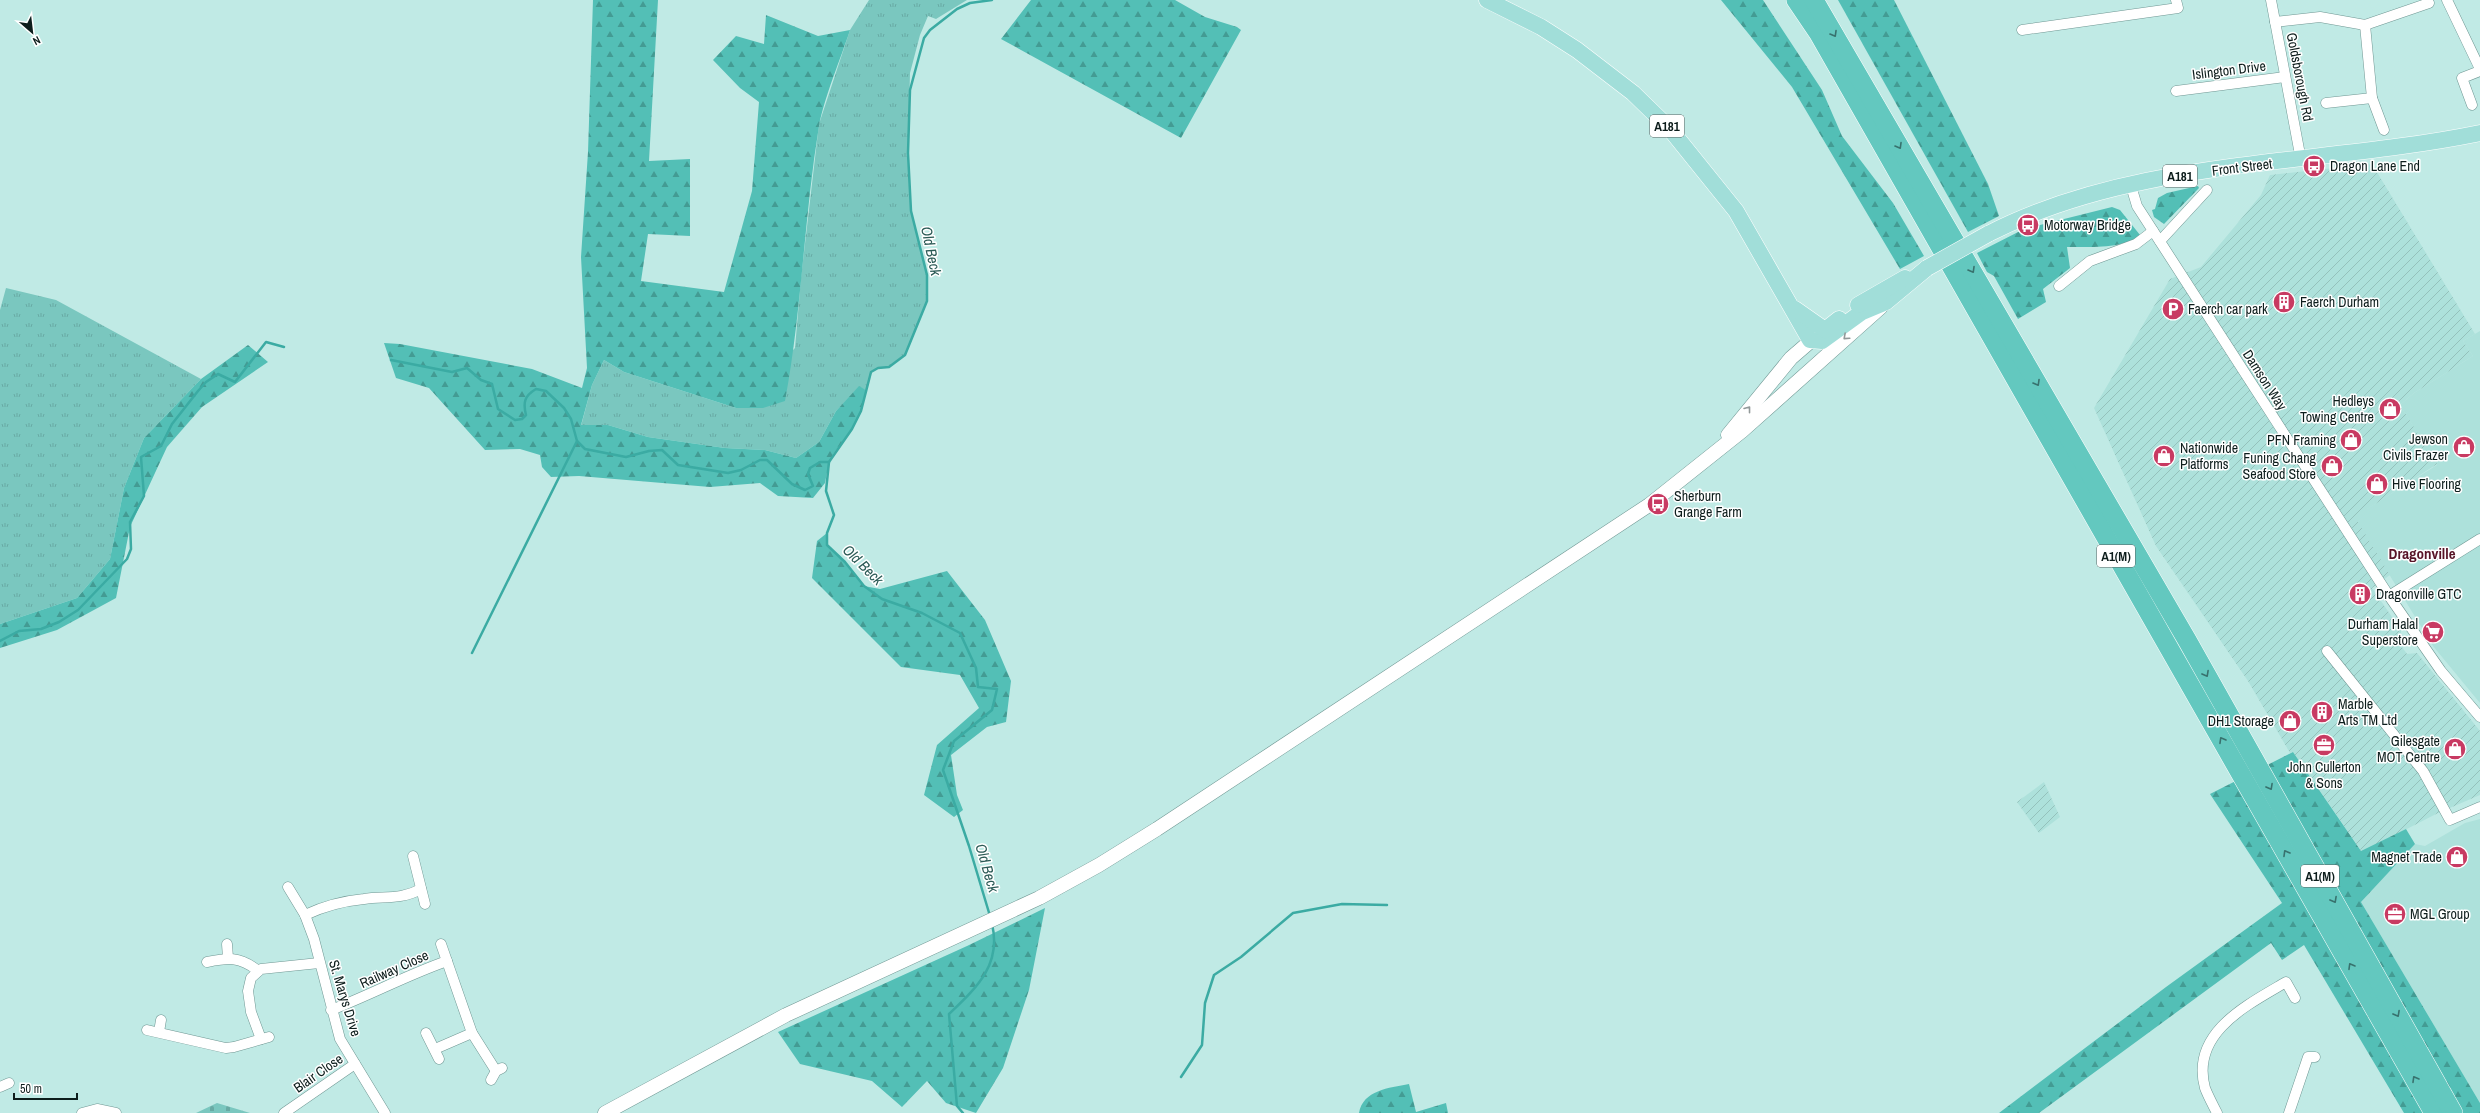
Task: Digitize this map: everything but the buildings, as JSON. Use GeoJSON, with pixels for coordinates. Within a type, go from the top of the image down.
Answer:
{"type":"FeatureCollection","features":[{"type":"Feature","properties":{"kind":"highway","name":"A1(M)"},"geometry":{"type":"LineString","coordinates":[[1796,0],[1823,41],[2434,1113]]}},
{"type":"Feature","properties":{"kind":"highway","name":"A1(M)"},"geometry":{"type":"LineString","coordinates":[[1814,0],[2183,633],[2453,1113]]}},
{"type":"Feature","properties":{"kind":"main road","name":"A181"},"geometry":{"type":"LineString","coordinates":[[1487,0],[1541,27],[1577,50],[1633,93],[1670,129],[1736,211],[1810,340],[1817,342],[1860,304],[1900,280],[1927,268]]}},
{"type":"Feature","properties":{"kind":"main road","name":"Front Street"},"geometry":{"type":"LineString","coordinates":[[1927,268],[1988,234],[2044,209],[2131,186],[2210,171],[2401,148],[2480,133]]}},
{"type":"Feature","properties":{"kind":"main road","name":"A181"},"geometry":{"type":"LineString","coordinates":[[1826,334],[1862,312],[1886,302],[1927,268]]}},
{"type":"Feature","properties":{"kind":"main road"},"geometry":{"type":"LineString","coordinates":[[608,1112],[786,1015],[1039,898],[1099,865],[1157,829],[1649,505],[1742,431],[1886,302]]}},
{"type":"Feature","properties":{"kind":"main road","name":"A181"},"geometry":{"type":"LineString","coordinates":[[1793,308],[1826,334]]}},
{"type":"Feature","properties":{"kind":"main road"},"geometry":{"type":"LineString","coordinates":[[1826,334],[1829,345],[1826,355]]}},
{"type":"Feature","properties":{"kind":"main road"},"geometry":{"type":"LineString","coordinates":[[1715,451],[1773,378],[1810,340]]}},
{"type":"Feature","properties":{"kind":"street"},"geometry":{"type":"LineString","coordinates":[[2022,30],[2178,8],[2176,0]]}},
{"type":"Feature","properties":{"kind":"street","name":"Goldsborough Rd"},"geometry":{"type":"LineString","coordinates":[[2271,0],[2301,160]]}},
{"type":"Feature","properties":{"kind":"street"},"geometry":{"type":"LineString","coordinates":[[2447,0],[2480,70],[2458,80],[2472,105]]}},
{"type":"Feature","properties":{"kind":"street"},"geometry":{"type":"LineString","coordinates":[[2275,22],[2320,17],[2365,24],[2429,3]]}},
{"type":"Feature","properties":{"kind":"street"},"geometry":{"type":"LineString","coordinates":[[2365,24],[2372,98],[2384,130]]}},
{"type":"Feature","properties":{"kind":"street","name":"Islington Drive"},"geometry":{"type":"LineString","coordinates":[[2176,91],[2286,77]]}},
{"type":"Feature","properties":{"kind":"street"},"geometry":{"type":"LineString","coordinates":[[2326,103],[2372,98]]}},
{"type":"Feature","properties":{"kind":"street","name":"Damson Way"},"geometry":{"type":"LineString","coordinates":[[2131,186],[2137,206],[2389,596],[2441,670],[2480,717]]}},
{"type":"Feature","properties":{"kind":"street"},"geometry":{"type":"LineString","coordinates":[[2160,241],[2207,190]]}},
{"type":"Feature","properties":{"kind":"street"},"geometry":{"type":"LineString","coordinates":[[2059,286],[2090,261],[2136,244],[2153,231]]}},
{"type":"Feature","properties":{"kind":"street"},"geometry":{"type":"LineString","coordinates":[[2389,596],[2480,539]]}},
{"type":"Feature","properties":{"kind":"street"},"geometry":{"type":"LineString","coordinates":[[2327,651],[2423,771],[2450,820],[2480,807]]}},
{"type":"Feature","properties":{"kind":"street"},"geometry":{"type":"LineString","coordinates":[[412,856],[425,904]]}},
{"type":"Feature","properties":{"kind":"street","name":"St. Marys Drive"},"geometry":{"type":"LineString","coordinates":[[288,887],[305,915],[314,939],[331,1010],[340,1039],[385,1113]]}},
{"type":"Feature","properties":{"kind":"street"},"geometry":{"type":"LineString","coordinates":[[305,915],[323,907],[365,899],[408,896],[421,889]]}},
{"type":"Feature","properties":{"kind":"street"},"geometry":{"type":"LineString","coordinates":[[227,944],[228,958]]}},
{"type":"Feature","properties":{"kind":"street","name":"Railway Close"},"geometry":{"type":"LineString","coordinates":[[441,944],[472,1033],[499,1069],[491,1080]]}},
{"type":"Feature","properties":{"kind":"street"},"geometry":{"type":"LineString","coordinates":[[207,962],[228,958],[245,961],[256,970],[320,963]]}},
{"type":"Feature","properties":{"kind":"street","name":"Railway Close"},"geometry":{"type":"LineString","coordinates":[[331,1010],[374,994],[423,970],[447,961]]}},
{"type":"Feature","properties":{"kind":"street"},"geometry":{"type":"LineString","coordinates":[[147,1030],[226,1048],[265,1038],[251,1012],[248,991],[251,978],[256,970]]}},
{"type":"Feature","properties":{"kind":"street"},"geometry":{"type":"LineString","coordinates":[[2217,1113],[2205,1089],[2203,1078],[2207,1043],[2215,1033],[2240,1011],[2286,982],[2295,998]]}},
{"type":"Feature","properties":{"kind":"street"},"geometry":{"type":"LineString","coordinates":[[159,1032],[162,1020]]}},
{"type":"Feature","properties":{"kind":"street"},"geometry":{"type":"LineString","coordinates":[[426,1033],[439,1059]]}},
{"type":"Feature","properties":{"kind":"street"},"geometry":{"type":"LineString","coordinates":[[435,1049],[472,1033]]}},
{"type":"Feature","properties":{"kind":"street"},"geometry":{"type":"LineString","coordinates":[[2289,1113],[2308,1056],[2315,1056]]}},
{"type":"Feature","properties":{"kind":"street","name":"Blair Close"},"geometry":{"type":"LineString","coordinates":[[284,1113],[299,1109],[355,1064]]}},
{"type":"Feature","properties":{"kind":"street"},"geometry":{"type":"LineString","coordinates":[[82,1113],[97,1109],[116,1113]]}},
{"type":"Feature","properties":{"kind":"shaded area"},"geometry":{"type":"Polygon","coordinates":[[[2372,164],[2475,334],[2463,341],[2473,356],[2414,393],[2400,405],[2437,464],[2355,517],[2390,575],[2372,588],[2401,630],[2401,635],[2397,640],[2407,654],[2417,653],[2480,731],[2480,795],[2438,813],[2362,852],[2293,752],[2290,753],[2248,681],[2156,546],[2094,408],[2170,279],[2201,267],[2261,195],[2270,175],[2372,164]]]}},
{"type":"Feature","properties":{"kind":"shaded area"},"geometry":{"type":"Polygon","coordinates":[[[2480,331],[2480,703],[2433,646],[2354,517],[2437,465],[2400,405],[2414,393],[2473,356],[2463,341],[2480,331]]]}},
{"type":"Feature","properties":{"kind":"shaded area"},"geometry":{"type":"Polygon","coordinates":[[[2044,782],[2060,817],[2039,833],[2017,802],[2044,782]]]}},
{"type":"Feature","properties":{"kind":"shaded area"},"geometry":{"type":"Polygon","coordinates":[[[2480,819],[2480,1103],[2361,902],[2415,844],[2425,846],[2465,823],[2480,819]]]}},
{"type":"Feature","properties":{"kind":"green space"},"geometry":{"type":"Polygon","coordinates":[[[593,0],[658,0],[649,161],[690,159],[690,236],[648,234],[641,281],[724,292],[752,191],[759,102],[740,88],[713,60],[736,36],[764,44],[766,15],[818,36],[850,30],[821,115],[819,126],[791,367],[785,401],[763,408],[736,408],[624,372],[604,360],[592,385],[581,425],[608,425],[648,437],[725,448],[765,450],[796,458],[819,442],[836,411],[859,386],[866,390],[861,411],[852,429],[829,462],[825,483],[813,498],[778,496],[760,483],[710,487],[579,476],[551,477],[542,467],[540,455],[520,449],[485,450],[429,388],[396,378],[384,343],[400,344],[532,369],[582,388],[587,368],[581,257],[588,152],[593,0]]]}},
{"type":"Feature","properties":{"kind":"green space"},"geometry":{"type":"Polygon","coordinates":[[[869,0],[967,0],[936,19],[928,16],[920,35],[910,73],[908,153],[911,211],[927,275],[927,301],[905,355],[889,367],[878,368],[871,372],[866,390],[859,387],[836,411],[819,442],[796,458],[765,450],[725,448],[648,437],[608,425],[581,426],[592,385],[604,360],[624,372],[736,408],[795,348],[801,278],[819,124],[850,30],[869,0]]]}},
{"type":"Feature","properties":{"kind":"green space"},"geometry":{"type":"Polygon","coordinates":[[[1031,0],[1175,0],[1205,17],[1237,27],[1241,30],[1181,138],[1001,39],[1031,0]]]}},
{"type":"Feature","properties":{"kind":"green space"},"geometry":{"type":"Polygon","coordinates":[[[1721,0],[1763,0],[1822,90],[1842,136],[1893,203],[1924,256],[1900,269],[1792,87],[1721,0]]]}},
{"type":"Feature","properties":{"kind":"green space"},"geometry":{"type":"Polygon","coordinates":[[[1838,0],[1894,0],[1988,184],[1999,216],[1968,232],[1838,0]]]}},
{"type":"Feature","properties":{"kind":"green space"},"geometry":{"type":"Polygon","coordinates":[[[2198,186],[2199,188],[2164,224],[2154,217],[2152,210],[2155,209],[2158,198],[2167,193],[2198,186]]]}},
{"type":"Feature","properties":{"kind":"green space"},"geometry":{"type":"Polygon","coordinates":[[[2112,207],[2120,210],[2140,235],[2134,240],[2116,245],[2067,247],[2070,268],[2043,289],[2046,302],[2018,319],[1994,276],[1987,272],[1977,253],[2024,229],[2112,207]]]}},
{"type":"Feature","properties":{"kind":"green space"},"geometry":{"type":"Polygon","coordinates":[[[6,288],[56,300],[201,379],[144,438],[124,488],[110,559],[77,598],[0,624],[0,310],[6,288]]]}},
{"type":"Feature","properties":{"kind":"green space"},"geometry":{"type":"Polygon","coordinates":[[[248,345],[268,362],[202,407],[167,447],[130,527],[116,598],[57,630],[0,648],[0,624],[77,598],[110,559],[124,488],[144,438],[201,379],[248,345]]]}},
{"type":"Feature","properties":{"kind":"green space"},"geometry":{"type":"Polygon","coordinates":[[[827,533],[827,545],[845,562],[864,586],[880,589],[947,571],[985,620],[1011,681],[1006,722],[987,727],[951,755],[957,795],[963,810],[954,817],[924,795],[937,745],[979,708],[960,675],[901,667],[812,578],[817,541],[827,533]]]}},
{"type":"Feature","properties":{"kind":"green space"},"geometry":{"type":"Polygon","coordinates":[[[2293,752],[2361,851],[2406,829],[2415,844],[2361,902],[2480,1103],[2480,1113],[2404,1113],[2304,945],[2282,960],[2271,943],[2039,1113],[1999,1113],[2166,987],[2282,903],[2210,794],[2293,752]]]}},
{"type":"Feature","properties":{"kind":"green space"},"geometry":{"type":"Polygon","coordinates":[[[1045,908],[1029,990],[1003,1068],[976,1113],[946,1103],[927,1081],[902,1107],[872,1081],[800,1064],[778,1032],[967,946],[1045,908]]]}},
{"type":"Feature","properties":{"kind":"green space"},"geometry":{"type":"Polygon","coordinates":[[[1409,1084],[1416,1112],[1446,1103],[1448,1113],[1359,1113],[1361,1105],[1371,1095],[1378,1091],[1409,1084]]]}},
{"type":"Feature","properties":{"kind":"green space"},"geometry":{"type":"Polygon","coordinates":[[[217,1103],[250,1113],[196,1113],[217,1103]]]}},
{"type":"Feature","properties":{"kind":"waterway","name":"Old Beck"},"geometry":{"type":"LineString","coordinates":[[990,916],[969,846],[943,770],[954,741],[992,710],[997,689],[978,687],[976,668],[960,633],[922,613],[882,599],[864,586],[845,562],[827,545],[827,533],[834,515],[826,491],[829,462],[852,429],[861,411],[871,372],[878,368],[889,367],[905,355],[927,301],[927,275],[911,211],[908,153],[910,90],[924,38],[930,30],[957,9],[970,3],[992,0]]}},
{"type":"Feature","properties":{"kind":"waterway"},"geometry":{"type":"LineString","coordinates":[[0,641],[19,631],[41,629],[59,622],[78,610],[127,559],[131,549],[130,522],[144,496],[141,457],[161,446],[172,424],[206,382],[218,374],[235,382],[266,342],[284,347]]}},
{"type":"Feature","properties":{"kind":"waterway"},"geometry":{"type":"LineString","coordinates":[[391,360],[452,372],[467,368],[481,380],[492,384],[498,409],[515,420],[522,419],[526,415],[525,400],[529,394],[536,389],[546,391],[564,408],[571,419],[577,441],[585,449],[626,457],[649,451],[662,450],[678,465],[728,473],[741,470],[760,460],[767,460],[792,484],[805,490],[813,486],[808,474],[810,468],[820,462],[829,462]]}},
{"type":"Feature","properties":{"kind":"waterway"},"geometry":{"type":"LineString","coordinates":[[472,653],[577,441]]}},
{"type":"Feature","properties":{"kind":"waterway"},"geometry":{"type":"LineString","coordinates":[[1181,1077],[1202,1045],[1205,1003],[1214,975],[1241,957],[1293,913],[1342,904],[1387,905]]}},
{"type":"Feature","properties":{"kind":"waterway","name":"Old Beck"},"geometry":{"type":"LineString","coordinates":[[963,1113],[957,1106],[949,1014],[969,995],[984,975],[990,964],[994,939],[992,924]]}},
{"type":"Feature","properties":{"kind":"place","name":"Dragon Lane End"},"geometry":{"type":"Point","coordinates":[2314,166]}},
{"type":"Feature","properties":{"kind":"place","name":"Motorway Bridge"},"geometry":{"type":"Point","coordinates":[2028,225]}},
{"type":"Feature","properties":{"kind":"place","name":"Faerch Durham"},"geometry":{"type":"Point","coordinates":[2284,302]}},
{"type":"Feature","properties":{"kind":"place","name":"Faerch car park"},"geometry":{"type":"Point","coordinates":[2173,309]}},
{"type":"Feature","properties":{"kind":"place","name":"Hedleys Towing Centre"},"geometry":{"type":"Point","coordinates":[2390,409]}},
{"type":"Feature","properties":{"kind":"place","name":"PFN Framing"},"geometry":{"type":"Point","coordinates":[2351,440]}},
{"type":"Feature","properties":{"kind":"place","name":"Jewson Civils Frazer"},"geometry":{"type":"Point","coordinates":[2464,447]}},
{"type":"Feature","properties":{"kind":"place","name":"Nationwide Platforms"},"geometry":{"type":"Point","coordinates":[2164,456]}},
{"type":"Feature","properties":{"kind":"place","name":"Funing Chang Seafood Store"},"geometry":{"type":"Point","coordinates":[2332,466]}},
{"type":"Feature","properties":{"kind":"place","name":"Hive Flooring"},"geometry":{"type":"Point","coordinates":[2377,484]}},
{"type":"Feature","properties":{"kind":"place","name":"Sherburn Grange Farm"},"geometry":{"type":"Point","coordinates":[1658,504]}},
{"type":"Feature","properties":{"kind":"place","name":"Dragonville GTC"},"geometry":{"type":"Point","coordinates":[2360,594]}},
{"type":"Feature","properties":{"kind":"place","name":"Durham Halal Superstore"},"geometry":{"type":"Point","coordinates":[2433,632]}},
{"type":"Feature","properties":{"kind":"place","name":"Marble Arts TM Ltd"},"geometry":{"type":"Point","coordinates":[2322,712]}},
{"type":"Feature","properties":{"kind":"place","name":"DH1 Storage"},"geometry":{"type":"Point","coordinates":[2290,721]}},
{"type":"Feature","properties":{"kind":"place","name":"John Cullerton & Sons"},"geometry":{"type":"Point","coordinates":[2324,745]}},
{"type":"Feature","properties":{"kind":"place","name":"Gilesgate MOT Centre"},"geometry":{"type":"Point","coordinates":[2455,749]}},
{"type":"Feature","properties":{"kind":"place","name":"Magnet Trade"},"geometry":{"type":"Point","coordinates":[2457,857]}},
{"type":"Feature","properties":{"kind":"place","name":"MGL Group"},"geometry":{"type":"Point","coordinates":[2395,914]}},
{"type":"Feature","properties":{"kind":"district","name":"Dragonville"},"geometry":{"type":"Point","coordinates":[2422,554]}}]}
